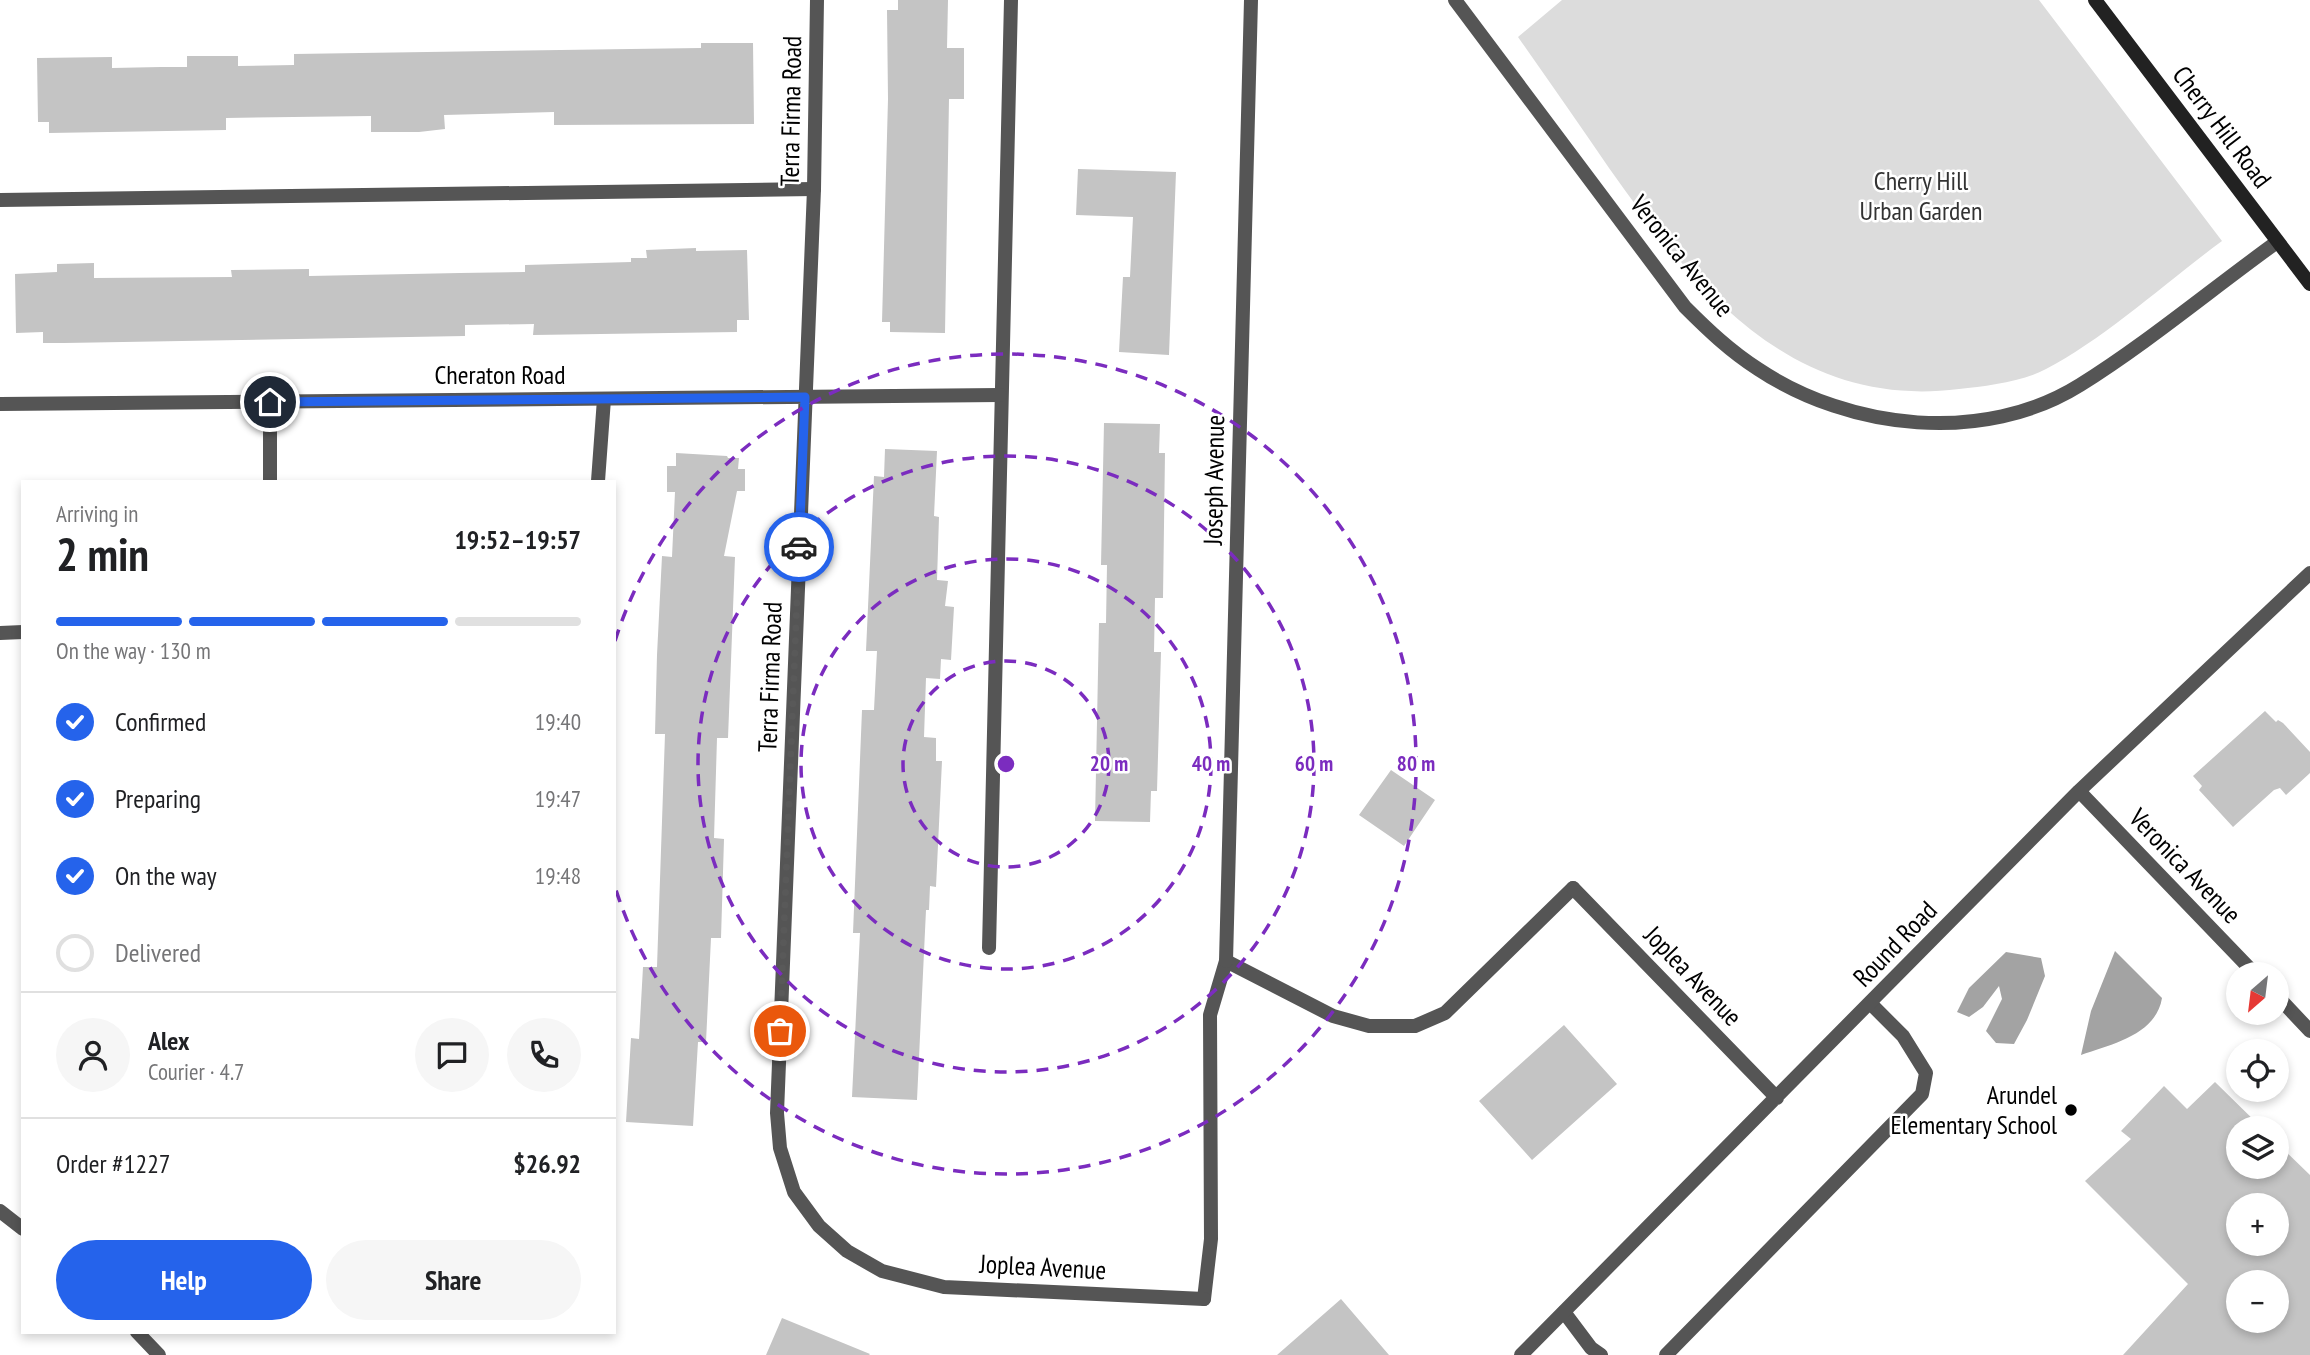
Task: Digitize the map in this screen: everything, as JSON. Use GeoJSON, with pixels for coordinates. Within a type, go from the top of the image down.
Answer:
{"type":"FeatureCollection","features":[{"type":"Feature","properties":{"kind":"street","name":"Terra Firma Road"},"geometry":{"type":"LineString","coordinates":[[817,0],[814,189],[777,1114],[780,1147],[794,1192],[819,1226],[847,1251],[882,1271]]}},
{"type":"Feature","properties":{"kind":"street"},"geometry":{"type":"LineString","coordinates":[[989,948],[1011,0]]}},
{"type":"Feature","properties":{"kind":"street","name":"Joseph Avenue"},"geometry":{"type":"LineString","coordinates":[[1204,1299],[1211,1239],[1210,1015],[1226,961],[1251,0]]}},
{"type":"Feature","properties":{"kind":"street","name":"Veronica Avenue"},"geometry":{"type":"LineString","coordinates":[[1455,0],[1685,307],[1724,345],[1760,370],[1803,393],[1843,408],[1891,420],[1936,425],[1988,419],[2032,407],[2078,386],[2277,242]]}},
{"type":"Feature","properties":{"kind":"street","name":"Cherry Hill Road"},"geometry":{"type":"LineString","coordinates":[[2095,0],[2310,284]]}},
{"type":"Feature","properties":{"kind":"street"},"geometry":{"type":"LineString","coordinates":[[0,200],[814,189]]}},
{"type":"Feature","properties":{"kind":"street","name":"Cheraton Road"},"geometry":{"type":"LineString","coordinates":[[0,404],[1000,396]]}},
{"type":"Feature","properties":{"kind":"street"},"geometry":{"type":"LineString","coordinates":[[598,480],[604,399]]}},
{"type":"Feature","properties":{"kind":"street"},"geometry":{"type":"LineString","coordinates":[[270,402],[270,480]]}},
{"type":"Feature","properties":{"kind":"street","name":"Round Road"},"geometry":{"type":"LineString","coordinates":[[1521,1355],[1871,1004],[2078,791],[2310,573]]}},
{"type":"Feature","properties":{"kind":"street"},"geometry":{"type":"LineString","coordinates":[[0,632],[21,632]]}},
{"type":"Feature","properties":{"kind":"street","name":"Veronica Avenue"},"geometry":{"type":"LineString","coordinates":[[2078,791],[2243,962]]}},
{"type":"Feature","properties":{"kind":"street","name":"Joplea Avenue"},"geometry":{"type":"LineString","coordinates":[[1226,961],[1333,1016],[1368,1026],[1415,1026],[1445,1013],[1573,888],[1777,1098]]}},
{"type":"Feature","properties":{"kind":"street"},"geometry":{"type":"LineString","coordinates":[[1666,1355],[1922,1094],[1926,1073],[1903,1036],[1871,1004]]}},
{"type":"Feature","properties":{"kind":"street"},"geometry":{"type":"LineString","coordinates":[[2289,1009],[2310,1031]]}},
{"type":"Feature","properties":{"kind":"street"},"geometry":{"type":"LineString","coordinates":[[0,1211],[21,1227]]}},
{"type":"Feature","properties":{"kind":"street","name":"Joplea Avenue"},"geometry":{"type":"LineString","coordinates":[[882,1271],[944,1287],[1204,1299]]}},
{"type":"Feature","properties":{"kind":"street"},"geometry":{"type":"LineString","coordinates":[[1564,1312],[1591,1348],[1601,1355]]}},
{"type":"Feature","properties":{"kind":"street"},"geometry":{"type":"LineString","coordinates":[[139,1334],[159,1355]]}},
{"type":"Feature","properties":{"kind":"green space","name":"Cherry Hill Urban Garden"},"geometry":{"type":"Polygon","coordinates":[[[1562,0],[2039,0],[2222,241],[2091,342],[2046,369],[2026,377],[1959,389],[1900,391],[1846,380],[1798,360],[1754,332],[1714,297],[1642,213],[1518,37],[1562,0]]]}},
{"type":"Feature","properties":{"kind":"shaded area"},"geometry":{"type":"Polygon","coordinates":[[[2115,951],[2162,998],[2158,1011],[2151,1021],[2131,1036],[2081,1055],[2091,1011],[2115,951]]]}},
{"type":"Feature","properties":{"kind":"shaded area"},"geometry":{"type":"Polygon","coordinates":[[[2006,952],[2041,958],[2045,976],[2014,1044],[1996,1043],[1986,1031],[2002,999],[1999,986],[1983,1007],[1969,1017],[1957,1012],[1969,988],[2006,952]]]}},
{"type":"Feature","properties":{"kind":"building"},"geometry":{"type":"Polygon","coordinates":[[[898,0],[948,0],[947,48],[964,48],[964,99],[949,99],[945,333],[890,332],[890,322],[882,322],[888,99],[887,10],[898,10],[898,0]]]}},
{"type":"Feature","properties":{"kind":"building"},"geometry":{"type":"Polygon","coordinates":[[[701,43],[753,43],[754,124],[554,125],[554,112],[444,115],[445,129],[419,132],[371,132],[371,116],[226,118],[226,130],[49,133],[49,122],[38,122],[37,58],[112,57],[112,68],[187,67],[187,56],[238,56],[238,66],[294,65],[294,54],[701,48],[701,43]]]}},
{"type":"Feature","properties":{"kind":"building"},"geometry":{"type":"Polygon","coordinates":[[[1078,169],[1176,172],[1169,355],[1119,352],[1123,277],[1130,277],[1133,217],[1076,215],[1078,169]]]}},
{"type":"Feature","properties":{"kind":"building"},"geometry":{"type":"Polygon","coordinates":[[[696,248],[696,251],[747,250],[749,320],[737,320],[737,332],[533,335],[534,324],[465,325],[465,336],[64,343],[43,343],[43,332],[16,333],[15,274],[57,272],[57,264],[94,263],[94,278],[232,277],[231,270],[309,269],[309,276],[525,272],[525,265],[631,262],[631,258],[647,258],[646,250],[696,248]]]}},
{"type":"Feature","properties":{"kind":"building"},"geometry":{"type":"Polygon","coordinates":[[[1104,423],[1160,424],[1159,453],[1165,453],[1163,598],[1155,598],[1154,652],[1161,652],[1157,791],[1151,791],[1150,822],[1095,821],[1099,623],[1106,623],[1107,565],[1101,565],[1104,423]]]}},
{"type":"Feature","properties":{"kind":"building"},"geometry":{"type":"Polygon","coordinates":[[[885,449],[937,451],[934,516],[939,517],[937,580],[948,581],[945,606],[954,607],[951,660],[941,659],[940,679],[926,678],[924,737],[936,738],[936,761],[942,761],[936,887],[930,886],[929,910],[926,910],[917,1100],[852,1097],[860,933],[853,933],[862,710],[874,710],[877,651],[866,651],[874,476],[884,477],[885,449]]]}},
{"type":"Feature","properties":{"kind":"building"},"geometry":{"type":"Polygon","coordinates":[[[676,453],[739,458],[738,469],[745,469],[745,491],[737,491],[724,556],[735,557],[728,738],[717,738],[714,838],[724,839],[721,938],[711,938],[706,1042],[698,1042],[693,1126],[626,1122],[631,1038],[639,1039],[643,967],[657,967],[665,734],[655,734],[657,655],[662,556],[672,557],[675,492],[667,492],[667,466],[676,466],[676,453]]]}},
{"type":"Feature","properties":{"kind":"building"},"geometry":{"type":"Polygon","coordinates":[[[2265,711],[2276,722],[2278,720],[2283,723],[2310,752],[2310,773],[2286,795],[2280,788],[2274,790],[2233,827],[2199,790],[2202,786],[2193,776],[2265,711]]]}},
{"type":"Feature","properties":{"kind":"building"},"geometry":{"type":"Polygon","coordinates":[[[1391,770],[1435,800],[1404,846],[1359,815],[1391,770]]]}},
{"type":"Feature","properties":{"kind":"building"},"geometry":{"type":"Polygon","coordinates":[[[1564,1025],[1617,1084],[1532,1160],[1479,1101],[1564,1025]]]}},
{"type":"Feature","properties":{"kind":"building"},"geometry":{"type":"Polygon","coordinates":[[[2215,1082],[2226,1093],[2226,1102],[2235,1102],[2250,1116],[2226,1116],[2226,1179],[2289,1179],[2289,1155],[2310,1175],[2310,1355],[2123,1355],[2188,1284],[2085,1181],[2131,1139],[2121,1131],[2164,1086],[2187,1109],[2215,1082]]]}},
{"type":"Feature","properties":{"kind":"building"},"geometry":{"type":"Polygon","coordinates":[[[1341,1299],[1389,1355],[1277,1355],[1341,1299]]]}},
{"type":"Feature","properties":{"kind":"building"},"geometry":{"type":"Polygon","coordinates":[[[782,1318],[870,1354],[766,1355],[782,1318]]]}},
{"type":"Feature","properties":{"kind":"way so far"},"geometry":{"type":"LineString","coordinates":[[780,1031],[799,547]]}},
{"type":"Feature","properties":{"kind":"place","name":"Arundel Elementary School"},"geometry":{"type":"Point","coordinates":[2071,1110]}},
{"type":"Feature","properties":{"kind":"route"},"geometry":{"type":"LineString","coordinates":[[270,402],[805,397],[799,547]]}}]}
